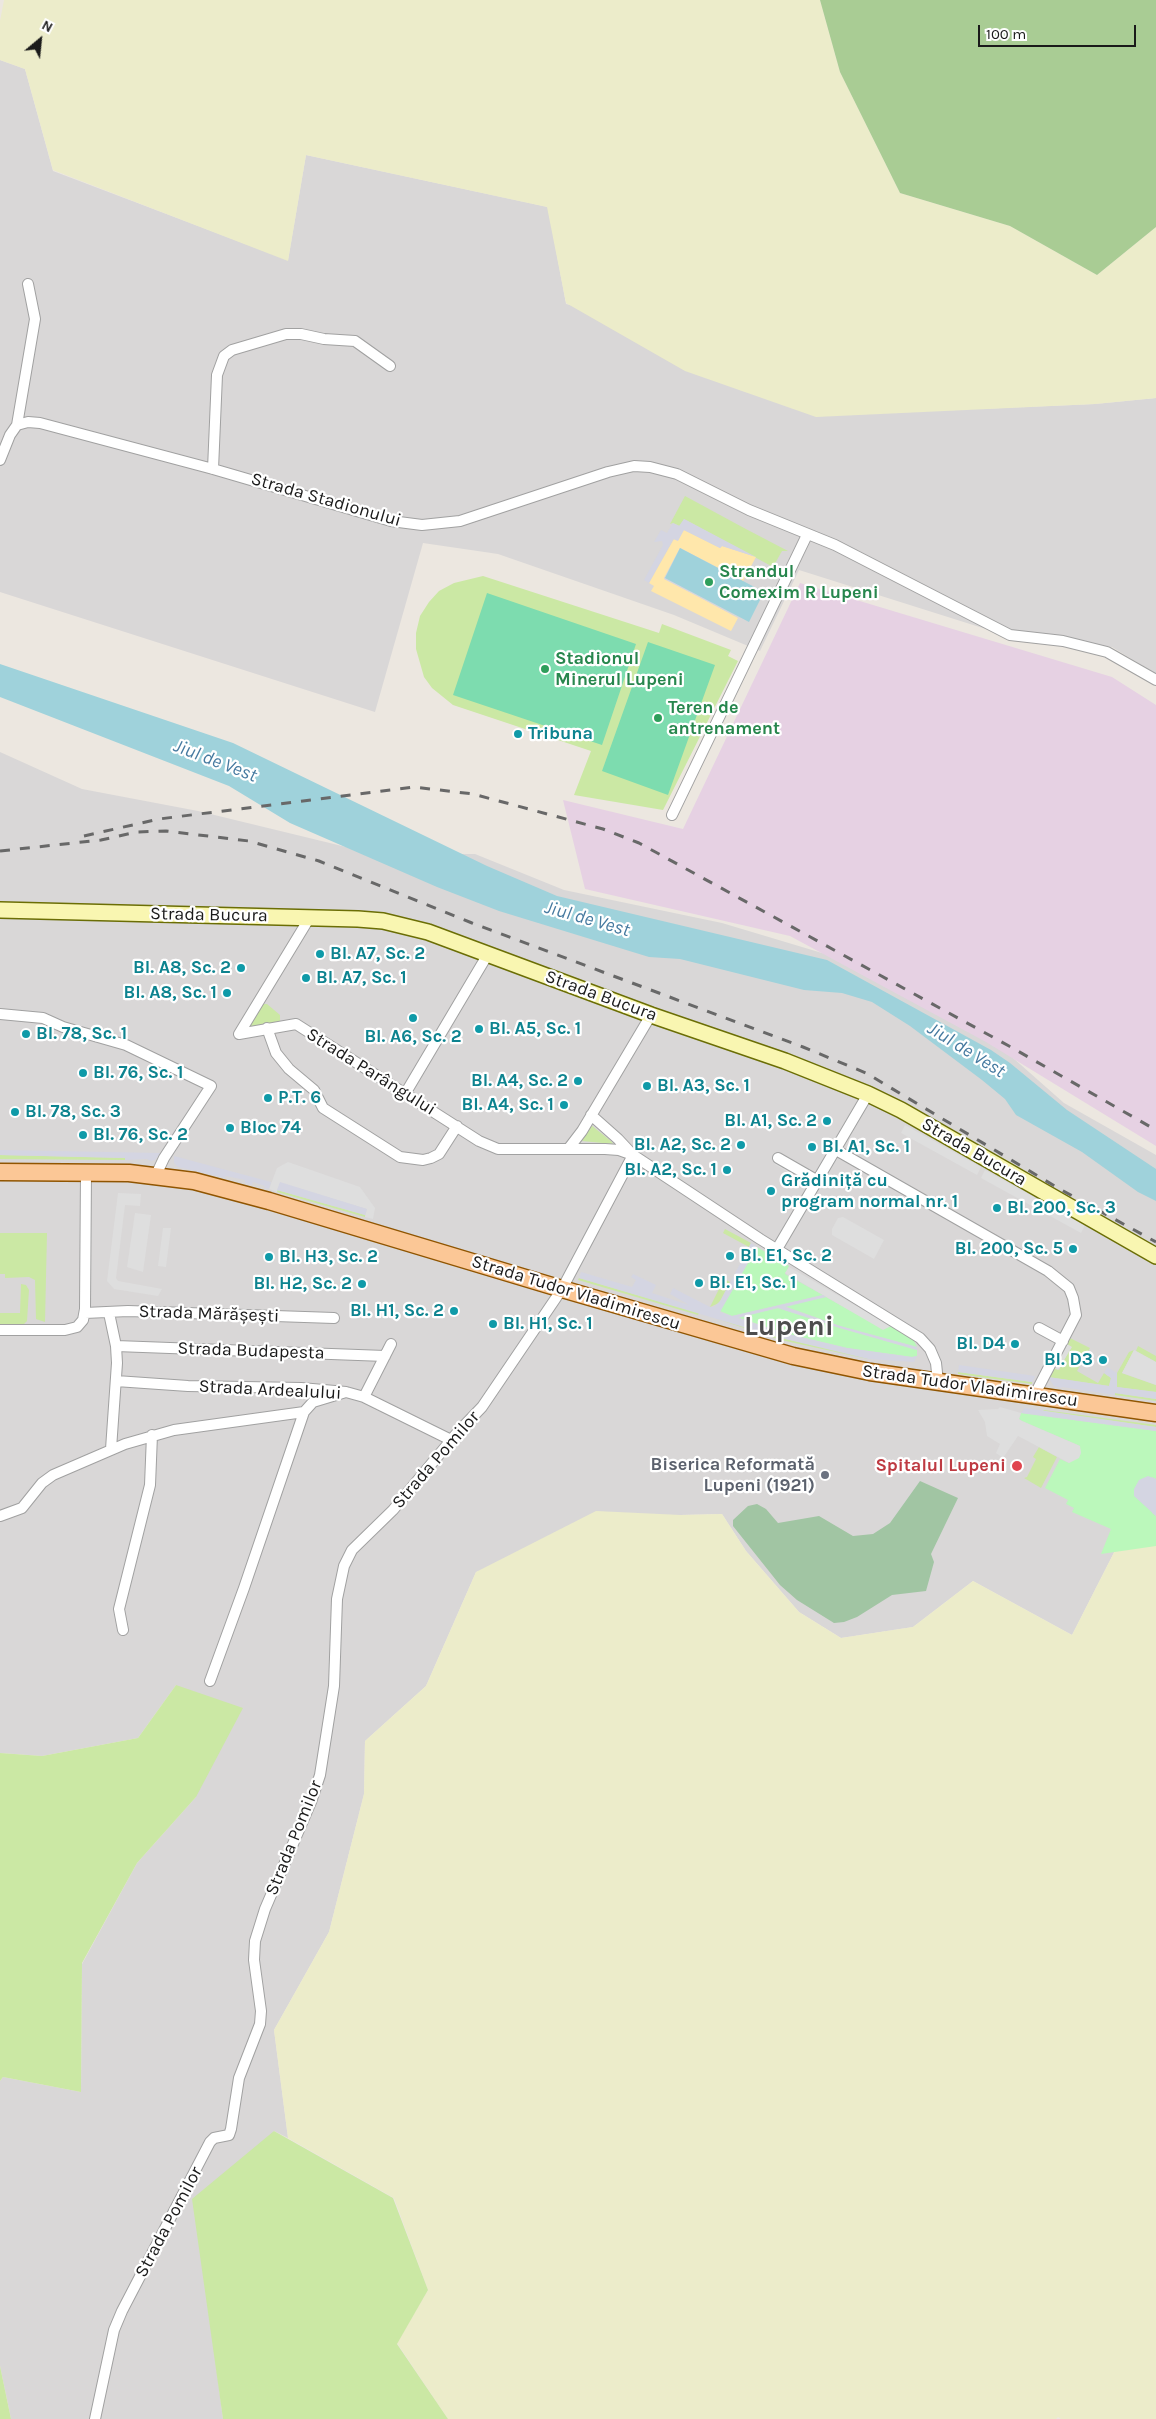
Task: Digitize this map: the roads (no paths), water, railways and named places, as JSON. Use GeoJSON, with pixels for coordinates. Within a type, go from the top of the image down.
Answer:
{"type":"FeatureCollection","features":[{"type":"Feature","properties":{"kind":"main road","name":"Strada Bucura"},"geometry":{"type":"LineString","coordinates":[[0,910],[358,919],[399,924],[453,940],[651,1015],[785,1061],[868,1094],[908,1114],[1156,1256]]}},
{"type":"Feature","properties":{"kind":"main road","name":"Strada Tudor Vladimirescu"},"geometry":{"type":"LineString","coordinates":[[0,1172],[86,1172],[156,1176],[194,1181],[231,1190],[793,1356],[862,1370],[938,1382],[1156,1413]]}},
{"type":"Feature","properties":{"kind":"street"},"geometry":{"type":"LineString","coordinates":[[0,460],[6,443],[17,425],[35,320],[28,284]]}},
{"type":"Feature","properties":{"kind":"street"},"geometry":{"type":"LineString","coordinates":[[213,468],[217,374],[224,356],[232,350],[286,334],[301,334],[324,339],[354,341],[390,366]]}},
{"type":"Feature","properties":{"kind":"street","name":"Strada Stadionului"},"geometry":{"type":"LineString","coordinates":[[17,425],[28,422],[40,422],[213,468],[391,520],[422,525],[460,521],[608,472],[634,466],[650,467],[692,481],[807,535],[835,545],[1010,635],[1063,640],[1107,652],[1156,680]]}},
{"type":"Feature","properties":{"kind":"street"},"geometry":{"type":"LineString","coordinates":[[672,815],[807,535]]}},
{"type":"Feature","properties":{"kind":"street","name":"Strada Parângului"},"geometry":{"type":"LineString","coordinates":[[310,917],[239,1034],[296,1024],[484,1144],[498,1149],[569,1148],[620,1150],[632,1155],[777,1249],[920,1338],[930,1349],[936,1362],[938,1382]]}},
{"type":"Feature","properties":{"kind":"street"},"geometry":{"type":"LineString","coordinates":[[405,1094],[488,954]]}},
{"type":"Feature","properties":{"kind":"street"},"geometry":{"type":"LineString","coordinates":[[0,1014],[43,1018],[70,1030],[126,1045],[210,1086],[164,1158],[156,1176]]}},
{"type":"Feature","properties":{"kind":"street"},"geometry":{"type":"LineString","coordinates":[[569,1148],[651,1015]]}},
{"type":"Feature","properties":{"kind":"street"},"geometry":{"type":"LineString","coordinates":[[267,1028],[276,1053],[289,1069],[314,1090],[323,1108],[400,1157],[423,1160],[439,1154],[457,1126]]}},
{"type":"Feature","properties":{"kind":"street"},"geometry":{"type":"LineString","coordinates":[[777,1249],[868,1094]]}},
{"type":"Feature","properties":{"kind":"street","name":"Strada Parângului"},"geometry":{"type":"LineString","coordinates":[[591,1115],[618,1139],[632,1155]]}},
{"type":"Feature","properties":{"kind":"street"},"geometry":{"type":"LineString","coordinates":[[836,1150],[1060,1278],[1069,1288],[1076,1310],[1074,1321],[1034,1396]]}},
{"type":"Feature","properties":{"kind":"street"},"geometry":{"type":"LineString","coordinates":[[562,1289],[632,1155]]}},
{"type":"Feature","properties":{"kind":"street"},"geometry":{"type":"LineString","coordinates":[[778,1158],[818,1181]]}},
{"type":"Feature","properties":{"kind":"street"},"geometry":{"type":"LineString","coordinates":[[0,1330],[65,1330],[77,1327],[84,1317],[86,1172]]}},
{"type":"Feature","properties":{"kind":"street","name":"Strada Pomilor"},"geometry":{"type":"LineString","coordinates":[[95,2419],[114,2330],[122,2311],[210,2142],[214,2138],[228,2135],[231,2130],[239,2078],[260,2024],[261,2011],[254,1960],[255,1941],[265,1909],[311,1802],[320,1775],[334,1686],[337,1599],[344,1566],[352,1550],[393,1510],[497,1388],[562,1289]]}},
{"type":"Feature","properties":{"kind":"street","name":"Strada Mărășești"},"geometry":{"type":"LineString","coordinates":[[84,1317],[128,1311],[334,1318]]}},
{"type":"Feature","properties":{"kind":"street"},"geometry":{"type":"LineString","coordinates":[[109,1313],[116,1346],[116,1381],[111,1449]]}},
{"type":"Feature","properties":{"kind":"street"},"geometry":{"type":"LineString","coordinates":[[1039,1328],[1063,1341]]}},
{"type":"Feature","properties":{"kind":"street","name":"Strada Ardealului"},"geometry":{"type":"LineString","coordinates":[[116,1381],[188,1386],[301,1388],[346,1392],[364,1397],[391,1344]]}},
{"type":"Feature","properties":{"kind":"street","name":"Strada Budapesta"},"geometry":{"type":"LineString","coordinates":[[116,1346],[385,1356]]}},
{"type":"Feature","properties":{"kind":"street"},"geometry":{"type":"LineString","coordinates":[[210,1681],[304,1412],[313,1402],[346,1392]]}},
{"type":"Feature","properties":{"kind":"street"},"geometry":{"type":"LineString","coordinates":[[364,1397],[451,1440]]}},
{"type":"Feature","properties":{"kind":"street"},"geometry":{"type":"LineString","coordinates":[[0,1516],[22,1508],[42,1483],[53,1475],[111,1449],[152,1435],[210,1424],[304,1412]]}},
{"type":"Feature","properties":{"kind":"street"},"geometry":{"type":"LineString","coordinates":[[123,1630],[119,1609],[150,1484],[152,1435]]}},
{"type":"Feature","properties":{"kind":"water","name":"Strandul Comexim R Lupeni"},"geometry":{"type":"Polygon","coordinates":[[[680,548],[764,592],[749,622],[665,578],[680,548]]]}},
{"type":"Feature","properties":{"kind":"water","name":"Jiul de Vest"},"geometry":{"type":"Polygon","coordinates":[[[0,664],[233,743],[487,866],[557,896],[827,960],[991,1050],[1010,1063],[1067,1110],[1156,1169],[1156,1201],[1138,1192],[1082,1152],[1016,1115],[1005,1099],[982,1080],[910,1026],[872,1002],[842,993],[804,990],[680,959],[649,957],[499,911],[437,887],[290,823],[229,786],[0,697],[0,664]]]}},
{"type":"Feature","properties":{"kind":"railway"},"geometry":{"type":"LineString","coordinates":[[84,836],[159,819],[414,787],[473,794],[603,829],[639,843],[1009,1046],[1156,1130]]}},
{"type":"Feature","properties":{"kind":"railway"},"geometry":{"type":"LineString","coordinates":[[0,851],[101,840],[137,832],[166,831],[249,841],[319,861],[472,923],[803,1047],[866,1073],[1058,1188],[1156,1242]]}},
{"type":"Feature","properties":{"kind":"place","name":"Strandul Comexim R Lupeni"},"geometry":{"type":"Point","coordinates":[709,582]}},
{"type":"Feature","properties":{"kind":"place","name":"Stadionul Minerul Lupeni"},"geometry":{"type":"Point","coordinates":[545,669]}},
{"type":"Feature","properties":{"kind":"place","name":"Teren de antrenament"},"geometry":{"type":"Point","coordinates":[658,718]}},
{"type":"Feature","properties":{"kind":"place","name":"Tribuna"},"geometry":{"type":"Point","coordinates":[518,734]}},
{"type":"Feature","properties":{"kind":"place","name":"Bl. A7, Sc. 2"},"geometry":{"type":"Point","coordinates":[320,954]}},
{"type":"Feature","properties":{"kind":"place","name":"Bl. A8, Sc. 2"},"geometry":{"type":"Point","coordinates":[241,968]}},
{"type":"Feature","properties":{"kind":"place","name":"Bl. A7, Sc. 1"},"geometry":{"type":"Point","coordinates":[306,978]}},
{"type":"Feature","properties":{"kind":"place","name":"Bl. A8, Sc. 1"},"geometry":{"type":"Point","coordinates":[227,993]}},
{"type":"Feature","properties":{"kind":"place","name":"Bl. A6, Sc. 2"},"geometry":{"type":"Point","coordinates":[413,1018]}},
{"type":"Feature","properties":{"kind":"place","name":"Bl. A5, Sc. 1"},"geometry":{"type":"Point","coordinates":[479,1029]}},
{"type":"Feature","properties":{"kind":"place","name":"Bl. 78, Sc. 1"},"geometry":{"type":"Point","coordinates":[26,1034]}},
{"type":"Feature","properties":{"kind":"place","name":"Bl. 76, Sc. 1"},"geometry":{"type":"Point","coordinates":[83,1073]}},
{"type":"Feature","properties":{"kind":"place","name":"Bl. A4, Sc. 2"},"geometry":{"type":"Point","coordinates":[578,1081]}},
{"type":"Feature","properties":{"kind":"place","name":"Bl. A3, Sc. 1"},"geometry":{"type":"Point","coordinates":[647,1086]}},
{"type":"Feature","properties":{"kind":"place","name":"P.T. 6"},"geometry":{"type":"Point","coordinates":[268,1098]}},
{"type":"Feature","properties":{"kind":"place","name":"Bl. A4, Sc. 1"},"geometry":{"type":"Point","coordinates":[564,1105]}},
{"type":"Feature","properties":{"kind":"place","name":"Bl. 78, Sc. 3"},"geometry":{"type":"Point","coordinates":[15,1112]}},
{"type":"Feature","properties":{"kind":"place","name":"Bl. A1, Sc. 2"},"geometry":{"type":"Point","coordinates":[827,1121]}},
{"type":"Feature","properties":{"kind":"place","name":"Bloc 74"},"geometry":{"type":"Point","coordinates":[230,1128]}},
{"type":"Feature","properties":{"kind":"place","name":"Bl. 76, Sc. 2"},"geometry":{"type":"Point","coordinates":[83,1135]}},
{"type":"Feature","properties":{"kind":"place","name":"Bl. A2, Sc. 2"},"geometry":{"type":"Point","coordinates":[741,1145]}},
{"type":"Feature","properties":{"kind":"place","name":"Bl. A1, Sc. 1"},"geometry":{"type":"Point","coordinates":[812,1147]}},
{"type":"Feature","properties":{"kind":"place","name":"Bl. A2, Sc. 1"},"geometry":{"type":"Point","coordinates":[727,1170]}},
{"type":"Feature","properties":{"kind":"place","name":"Grădiniță cu program normal nr. 1"},"geometry":{"type":"Point","coordinates":[771,1191]}},
{"type":"Feature","properties":{"kind":"place","name":"Bl. 200, Sc. 3"},"geometry":{"type":"Point","coordinates":[997,1208]}},
{"type":"Feature","properties":{"kind":"place","name":"Bl. 200, Sc. 5"},"geometry":{"type":"Point","coordinates":[1073,1249]}},
{"type":"Feature","properties":{"kind":"place","name":"Bl. E1, Sc. 2"},"geometry":{"type":"Point","coordinates":[730,1256]}},
{"type":"Feature","properties":{"kind":"place","name":"Bl. H3, Sc. 2"},"geometry":{"type":"Point","coordinates":[269,1257]}},
{"type":"Feature","properties":{"kind":"place","name":"Bl. E1, Sc. 1"},"geometry":{"type":"Point","coordinates":[699,1283]}},
{"type":"Feature","properties":{"kind":"place","name":"Bl. H2, Sc. 2"},"geometry":{"type":"Point","coordinates":[362,1284]}},
{"type":"Feature","properties":{"kind":"place","name":"Bl. H1, Sc. 2"},"geometry":{"type":"Point","coordinates":[454,1311]}},
{"type":"Feature","properties":{"kind":"place","name":"Bl. H1, Sc. 1"},"geometry":{"type":"Point","coordinates":[493,1324]}},
{"type":"Feature","properties":{"kind":"place","name":"Bl. D4"},"geometry":{"type":"Point","coordinates":[1015,1344]}},
{"type":"Feature","properties":{"kind":"place","name":"Bl. D3"},"geometry":{"type":"Point","coordinates":[1103,1360]}},
{"type":"Feature","properties":{"kind":"place","name":"Spitalul Lupeni"},"geometry":{"type":"Point","coordinates":[1017,1466]}},
{"type":"Feature","properties":{"kind":"place","name":"Biserica Reformată Lupeni (1921)"},"geometry":{"type":"Point","coordinates":[825,1475]}},
{"type":"Feature","properties":{"kind":"district","name":"Lupeni"},"geometry":{"type":"Point","coordinates":[789,1327]}}]}
